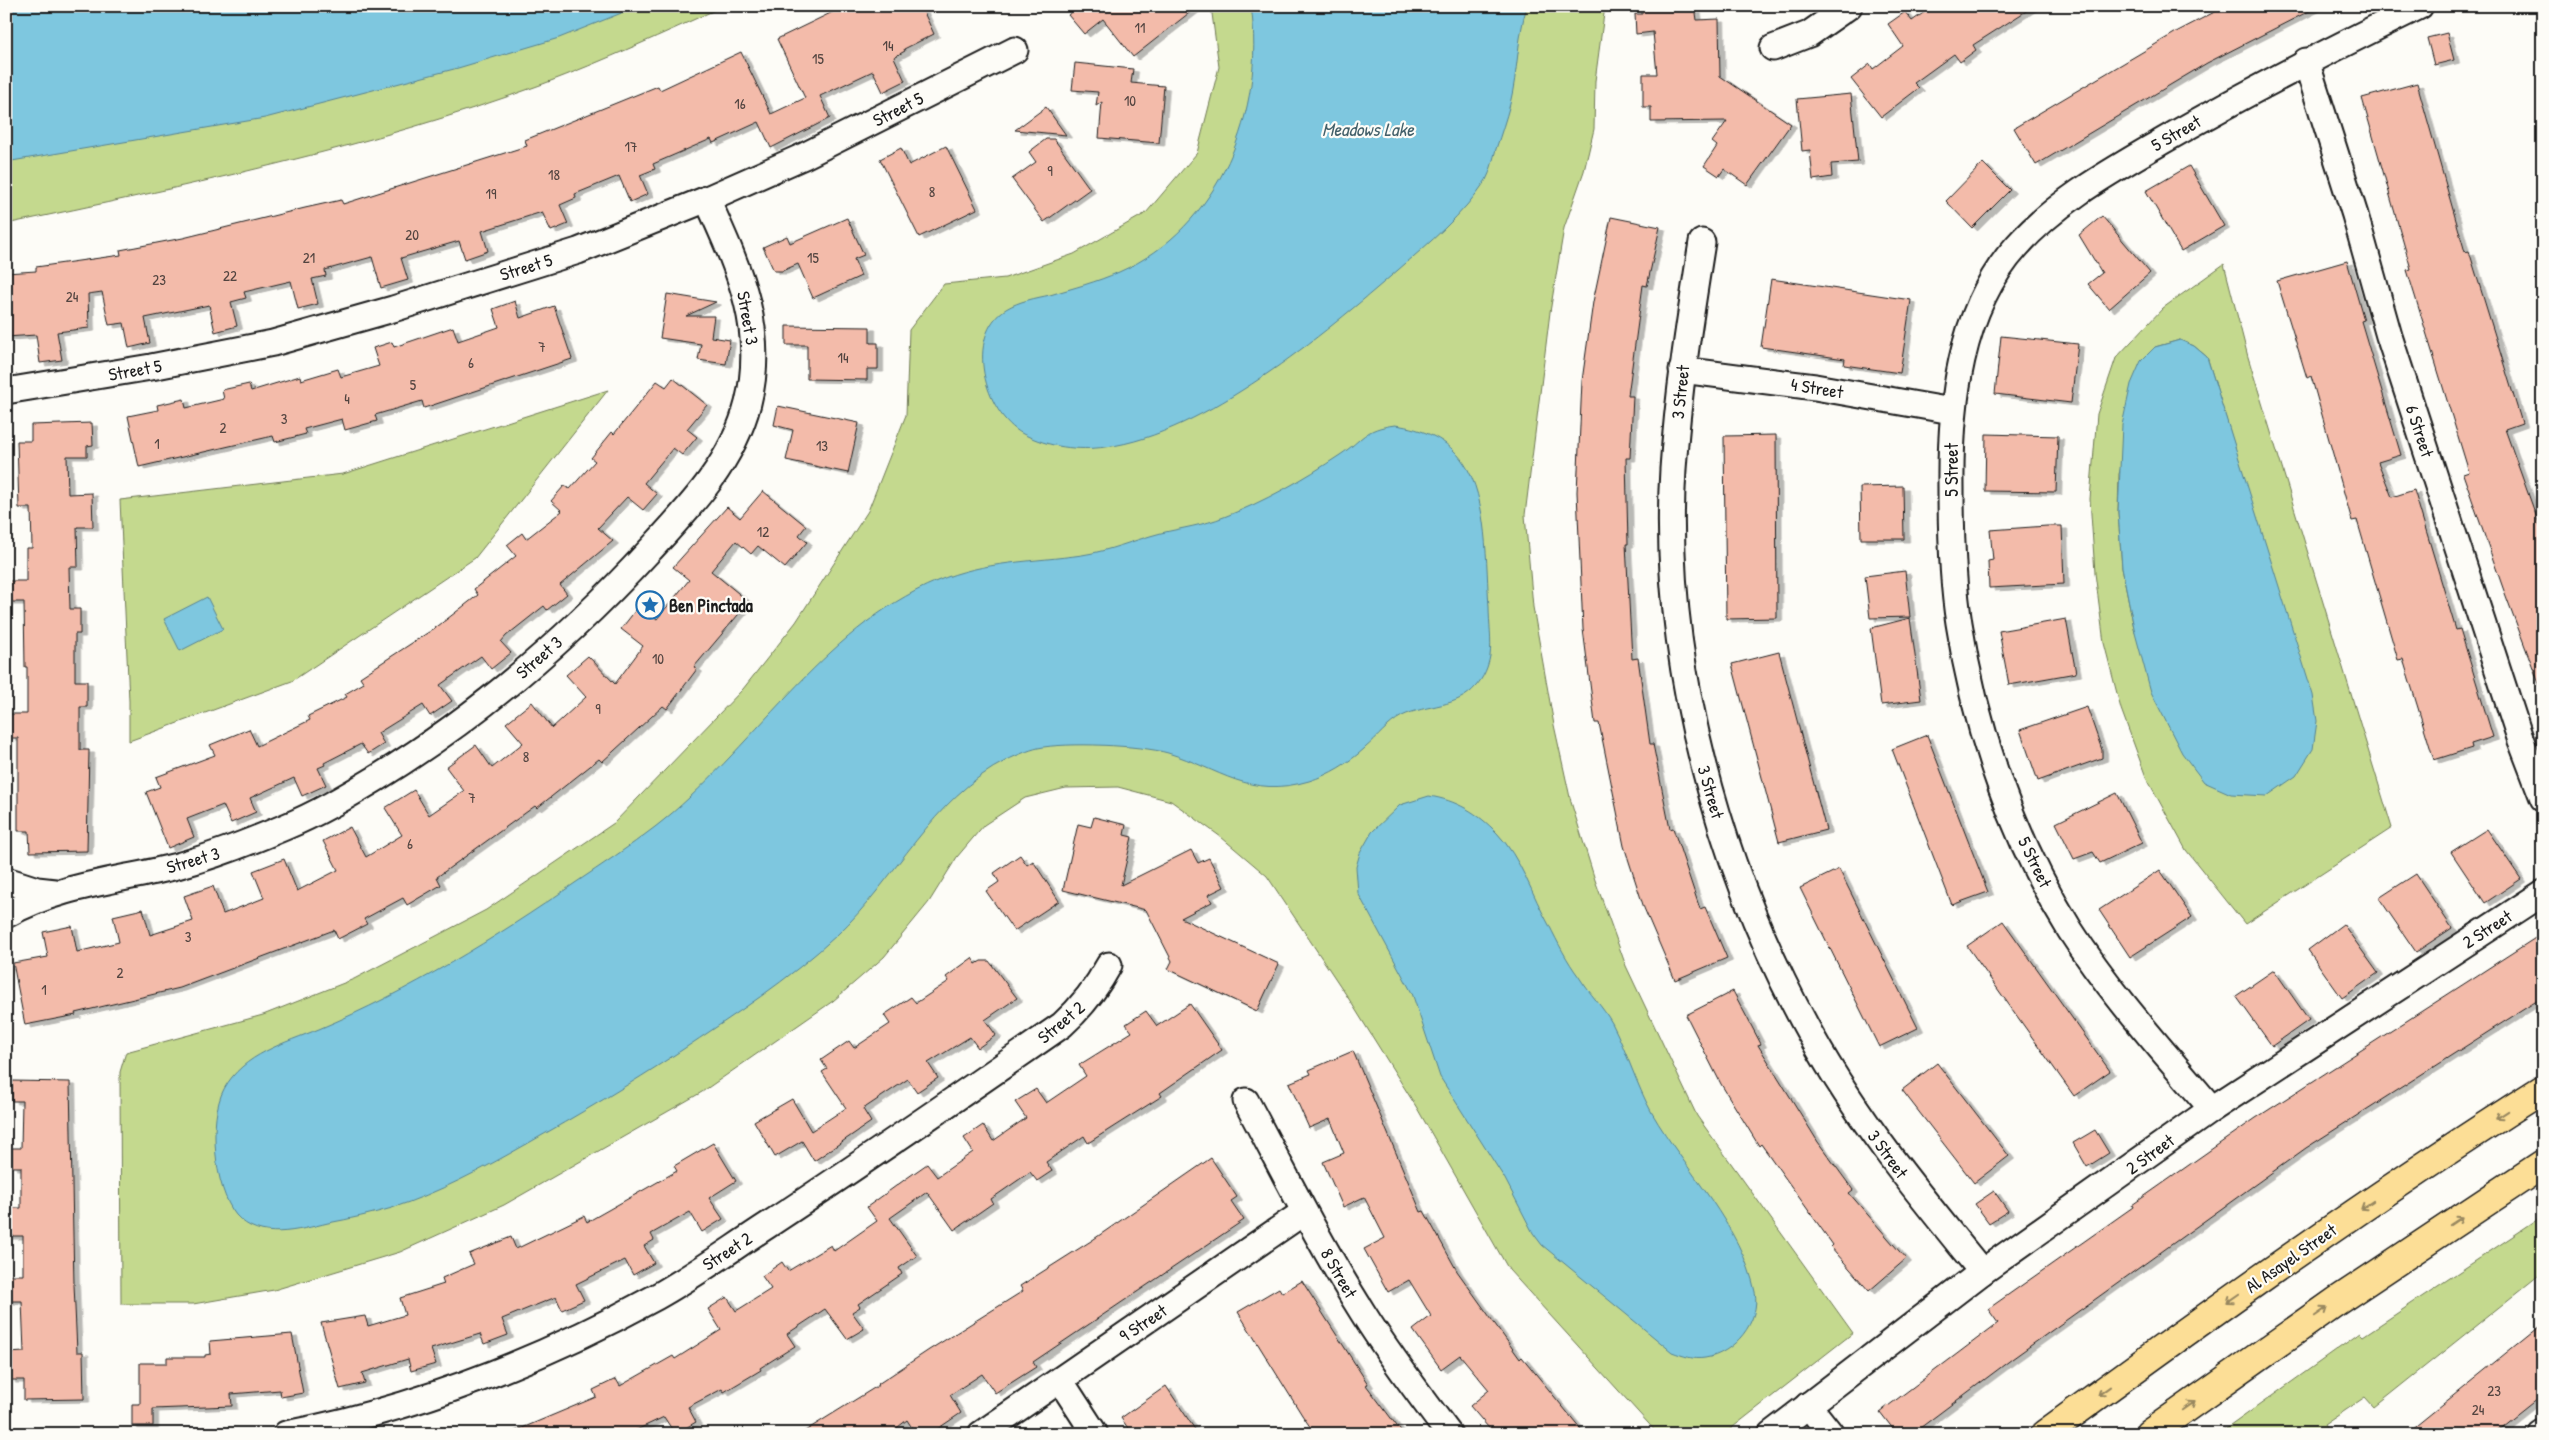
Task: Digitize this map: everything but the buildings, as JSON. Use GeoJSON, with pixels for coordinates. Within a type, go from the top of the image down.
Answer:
{"type":"FeatureCollection","features":[{"type":"Feature","properties":{"kind":"main road","name":"Al Asayel Street"},"geometry":{"type":"LineString","coordinates":[[2045,1434],[2309,1245],[2462,1140],[2543,1089]]}},
{"type":"Feature","properties":{"kind":"main road"},"geometry":{"type":"LineString","coordinates":[[2149,1434],[2337,1301],[2543,1164]]}},
{"type":"Feature","properties":{"kind":"street"},"geometry":{"type":"LineString","coordinates":[[1773,48],[1809,34],[1848,6]]}},
{"type":"Feature","properties":{"kind":"street","name":"5 Street"},"geometry":{"type":"LineString","coordinates":[[2212,1109],[2118,997],[2070,929],[2031,857],[2000,782],[1976,703],[1958,623],[1951,517],[1952,411],[1962,358],[1979,308],[1995,273],[2019,244],[2071,197],[2229,102],[2306,61],[2420,6]]}},
{"type":"Feature","properties":{"kind":"street","name":"Street 5"},"geometry":{"type":"LineString","coordinates":[[6,391],[212,356],[333,327],[578,251],[706,199],[804,156],[1015,50]]}},
{"type":"Feature","properties":{"kind":"street","name":"6 Street"},"geometry":{"type":"LineString","coordinates":[[2306,61],[2389,336],[2520,738],[2543,798]]}},
{"type":"Feature","properties":{"kind":"street","name":"Street 3"},"geometry":{"type":"LineString","coordinates":[[6,915],[54,892],[178,866],[235,848],[290,825],[344,798],[417,753],[487,702],[597,606],[708,484],[733,446],[748,403],[755,358],[751,312],[738,269],[706,199]]}},
{"type":"Feature","properties":{"kind":"street","name":"3 Street"},"geometry":{"type":"LineString","coordinates":[[1702,242],[1682,370],[1673,481],[1674,574],[1682,657],[1705,775],[1736,872],[1771,957],[1812,1038],[1860,1115],[1914,1189],[1982,1272]]}},
{"type":"Feature","properties":{"kind":"street","name":"4 Street"},"geometry":{"type":"LineString","coordinates":[[1682,370],[1796,385],[1952,411]]}},
{"type":"Feature","properties":{"kind":"street","name":"Street 3"},"geometry":{"type":"LineString","coordinates":[[6,880],[37,890],[54,892]]}},
{"type":"Feature","properties":{"kind":"street","name":"2 Street"},"geometry":{"type":"LineString","coordinates":[[1771,1434],[1804,1418],[1982,1272],[2212,1109],[2543,893]]}},
{"type":"Feature","properties":{"kind":"street","name":"Street 2"},"geometry":{"type":"LineString","coordinates":[[286,1434],[380,1412],[465,1383],[547,1350],[657,1296],[858,1166],[1062,1025],[1081,1008],[1097,987],[1109,965]]}},
{"type":"Feature","properties":{"kind":"street","name":"8 Street"},"geometry":{"type":"LineString","coordinates":[[1246,1101],[1304,1212],[1364,1314],[1396,1364],[1449,1434]]}},
{"type":"Feature","properties":{"kind":"street","name":"9 Street"},"geometry":{"type":"LineString","coordinates":[[981,1434],[1304,1212]]}},
{"type":"Feature","properties":{"kind":"street"},"geometry":{"type":"LineString","coordinates":[[1060,1380],[1095,1434]]}},
{"type":"Feature","properties":{"kind":"street"},"geometry":{"type":"LineString","coordinates":[[1804,1418],[1831,1434]]}},
{"type":"Feature","properties":{"kind":"green space"},"geometry":{"type":"Polygon","coordinates":[[[6,6],[724,6],[543,84],[411,128],[210,180],[6,224],[6,6]]]}},
{"type":"Feature","properties":{"kind":"green space"},"geometry":{"type":"Polygon","coordinates":[[[1211,6],[1605,6],[1595,81],[1594,129],[1584,171],[1564,228],[1550,312],[1525,515],[1533,607],[1554,725],[1571,802],[1595,880],[1626,966],[1697,1116],[1853,1333],[1724,1434],[1658,1434],[1509,1270],[1417,1108],[1347,996],[1267,876],[1221,837],[1171,801],[1118,787],[1066,788],[1025,798],[984,825],[957,857],[929,902],[884,957],[833,1001],[702,1092],[504,1205],[400,1252],[274,1290],[193,1304],[121,1304],[120,1072],[126,1052],[263,1015],[354,979],[486,910],[614,823],[743,689],[796,622],[868,511],[906,415],[909,330],[944,284],[1005,278],[1074,254],[1146,213],[1197,153],[1219,67],[1211,6]]]}},
{"type":"Feature","properties":{"kind":"green space"},"geometry":{"type":"Polygon","coordinates":[[[2224,264],[2248,357],[2392,828],[2245,924],[2186,850],[2146,777],[2121,709],[2104,643],[2095,573],[2090,499],[2097,414],[2116,358],[2163,308],[2224,264]],[[2180,340],[2155,347],[2119,474],[2118,512],[2122,568],[2135,633],[2276,581],[2207,357],[2194,346],[2180,340]]]}},
{"type":"Feature","properties":{"kind":"green space"},"geometry":{"type":"Polygon","coordinates":[[[608,390],[475,558],[292,681],[129,741],[120,500],[343,474],[608,390]]]}},
{"type":"Feature","properties":{"kind":"green space"},"geometry":{"type":"Polygon","coordinates":[[[2543,1216],[2543,1272],[2374,1407],[2365,1397],[2324,1425],[2330,1434],[2219,1434],[2360,1333],[2363,1336],[2543,1216]]]}},
{"type":"Feature","properties":{"kind":"water"},"geometry":{"type":"Polygon","coordinates":[[[24,6],[639,6],[559,38],[458,68],[265,118],[6,162],[6,11],[24,6]]]}},
{"type":"Feature","properties":{"kind":"water","name":"Meadows Lake"},"geometry":{"type":"Polygon","coordinates":[[[1251,6],[1527,6],[1521,30],[1510,104],[1486,180],[1467,205],[1445,228],[1335,323],[1261,378],[1222,402],[1183,423],[1144,438],[1106,447],[1063,447],[1023,434],[1009,424],[998,409],[989,392],[984,374],[983,355],[985,337],[993,321],[1006,309],[1016,304],[1102,279],[1119,272],[1154,252],[1184,226],[1209,196],[1228,162],[1242,124],[1251,85],[1254,45],[1251,6]]]}},
{"type":"Feature","properties":{"kind":"water"},"geometry":{"type":"Polygon","coordinates":[[[2180,340],[2194,346],[2207,357],[2313,695],[2317,721],[2313,749],[2296,776],[2267,796],[2231,794],[2204,782],[2182,753],[2151,692],[2135,633],[2122,568],[2118,512],[2122,425],[2131,384],[2141,361],[2155,347],[2180,340]]]}},
{"type":"Feature","properties":{"kind":"water"},"geometry":{"type":"Polygon","coordinates":[[[1395,425],[1425,432],[1443,441],[1464,463],[1478,494],[1486,553],[1491,650],[1483,675],[1469,693],[1451,702],[1402,716],[1339,768],[1309,781],[1288,786],[1269,786],[1236,780],[1168,753],[1140,748],[1066,745],[1038,748],[1018,755],[980,776],[957,796],[936,817],[858,913],[837,935],[800,967],[699,1038],[584,1111],[477,1172],[392,1208],[292,1231],[280,1232],[256,1229],[236,1215],[229,1203],[218,1171],[215,1135],[219,1102],[224,1089],[242,1067],[266,1051],[353,1014],[451,963],[514,924],[625,849],[655,827],[690,797],[724,764],[822,660],[858,629],[896,602],[937,581],[973,569],[1092,553],[1161,533],[1216,520],[1269,497],[1298,481],[1340,455],[1370,432],[1395,425]]]}},
{"type":"Feature","properties":{"kind":"water"},"geometry":{"type":"Polygon","coordinates":[[[207,597],[223,629],[180,651],[164,619],[207,597]]]}},
{"type":"Feature","properties":{"kind":"water"},"geometry":{"type":"Polygon","coordinates":[[[1429,796],[1457,804],[1482,819],[1497,833],[1513,854],[1567,958],[1612,1023],[1652,1113],[1711,1200],[1738,1245],[1748,1268],[1756,1303],[1749,1325],[1735,1343],[1726,1350],[1705,1358],[1689,1357],[1672,1352],[1542,1245],[1533,1233],[1505,1179],[1440,1077],[1412,993],[1358,893],[1356,867],[1360,853],[1372,832],[1400,805],[1429,796]]]}},
{"type":"Feature","properties":{"kind":"place","name":"Ben Pinctada"},"geometry":{"type":"Point","coordinates":[650,605]}}]}
